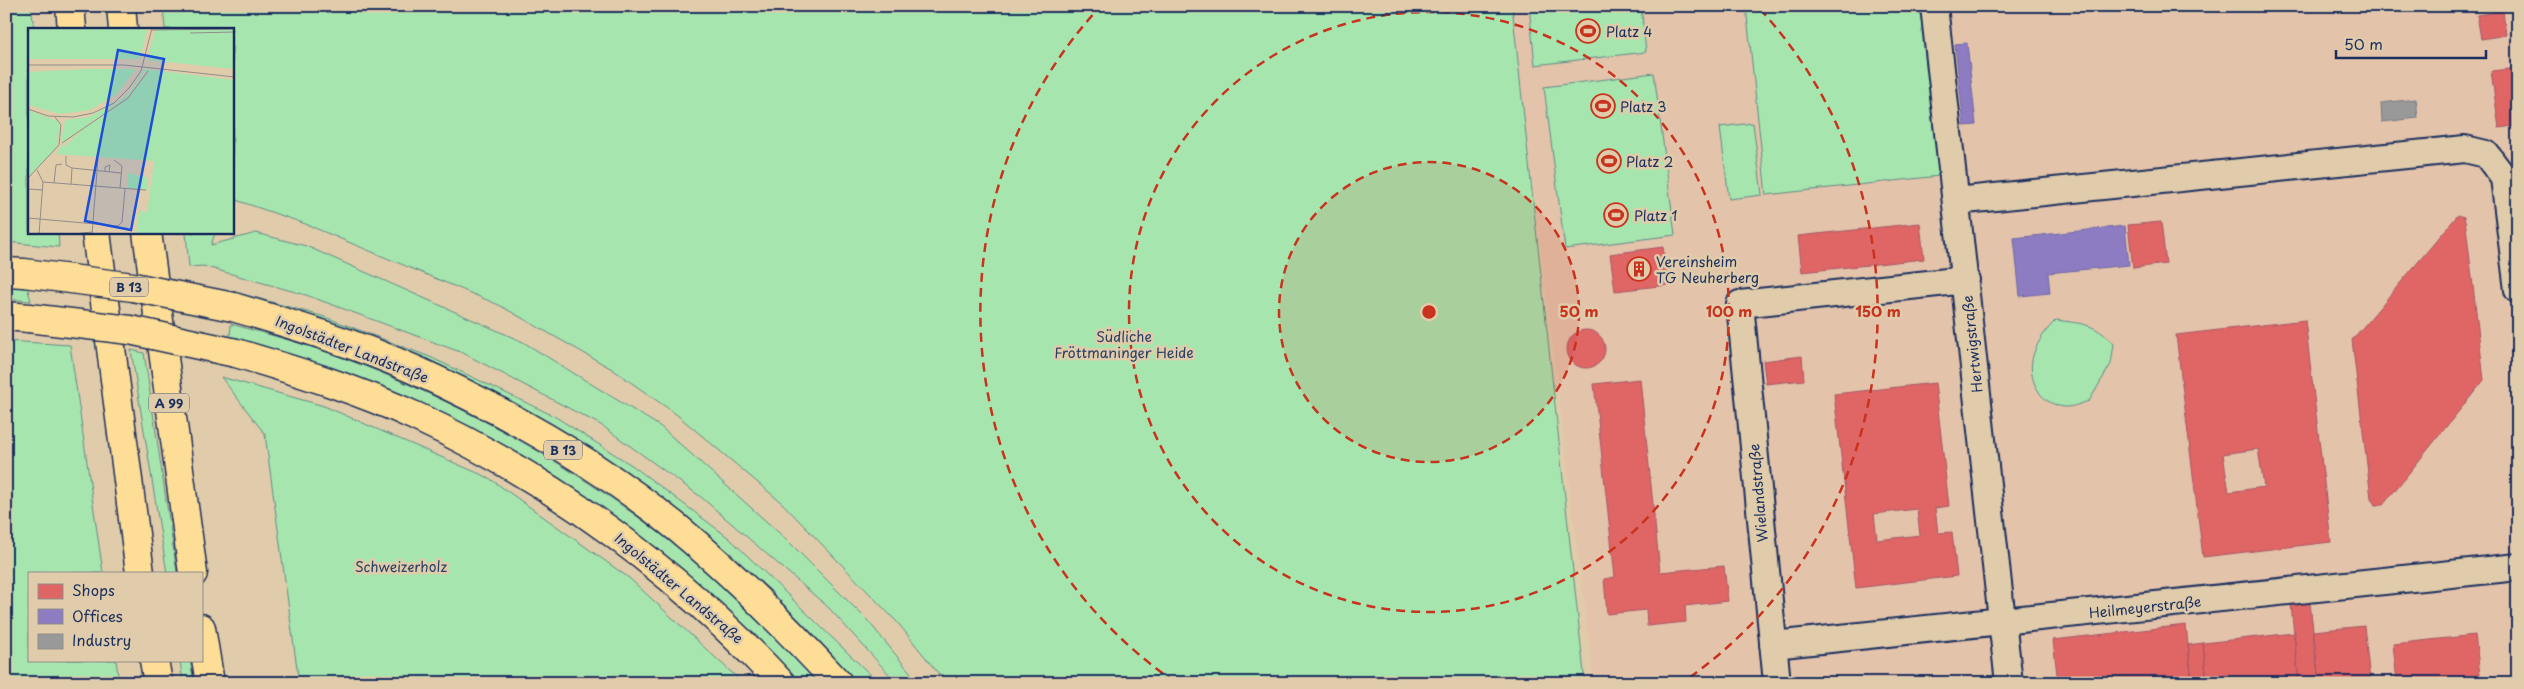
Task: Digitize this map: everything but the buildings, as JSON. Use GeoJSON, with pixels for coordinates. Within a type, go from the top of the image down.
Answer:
{"type":"FeatureCollection","features":[{"type":"Feature","properties":{"kind":"main road"},"geometry":{"type":"LineString","coordinates":[[70,6],[72,28]]}},
{"type":"Feature","properties":{"kind":"main road"},"geometry":{"type":"LineString","coordinates":[[121,6],[123,28]]}},
{"type":"Feature","properties":{"kind":"main road"},"geometry":{"type":"LineString","coordinates":[[96,234],[140,572]]}},
{"type":"Feature","properties":{"kind":"main road","name":"A 99"},"geometry":{"type":"LineString","coordinates":[[147,234],[193,572]]}},
{"type":"Feature","properties":{"kind":"main road","name":"Ingolstädter Landstraße"},"geometry":{"type":"LineString","coordinates":[[15,272],[133,287],[233,307],[286,322],[414,370],[514,420],[614,481],[680,530],[760,600],[838,683]]}},
{"type":"Feature","properties":{"kind":"main road","name":"Ingolstädter Landstraße"},"geometry":{"type":"LineString","coordinates":[[18,317],[130,330],[236,353],[302,372],[418,417],[544,485],[626,541],[702,605],[781,683]]}},
{"type":"Feature","properties":{"kind":"main road"},"geometry":{"type":"LineString","coordinates":[[202,634],[210,683]]}},
{"type":"Feature","properties":{"kind":"main road"},"geometry":{"type":"LineString","coordinates":[[154,662],[158,683]]}},
{"type":"Feature","properties":{"kind":"street","name":"Hertwigstraße"},"geometry":{"type":"LineString","coordinates":[[1934,6],[1966,280],[2009,683]]}},
{"type":"Feature","properties":{"kind":"street"},"geometry":{"type":"LineString","coordinates":[[1956,201],[2437,150],[2465,149],[2486,154],[2504,178],[2513,204],[2518,290]]}},
{"type":"Feature","properties":{"kind":"street","name":"Wielandstraße"},"geometry":{"type":"LineString","coordinates":[[1777,683],[1740,304],[1966,280]]}},
{"type":"Feature","properties":{"kind":"street","name":"Heilmeyerstraße"},"geometry":{"type":"LineString","coordinates":[[1773,644],[2003,622],[2518,567]]}},
{"type":"Feature","properties":{"kind":"shaded area"},"geometry":{"type":"Polygon","coordinates":[[[1511,6],[2518,6],[2518,683],[1594,683],[1511,6]]]}},
{"type":"Feature","properties":{"kind":"green space"},"geometry":{"type":"Polygon","coordinates":[[[6,6],[31,6],[34,28],[28,28],[28,234],[58,234],[59,247],[6,242],[6,6]]]}},
{"type":"Feature","properties":{"kind":"green space","name":"Südliche Fröttmaninger Heide"},"geometry":{"type":"Polygon","coordinates":[[[163,6],[1512,6],[1585,683],[946,683],[898,623],[782,503],[676,414],[612,369],[499,305],[303,223],[234,199],[234,28],[165,28],[163,6]]]}},
{"type":"Feature","properties":{"kind":"green space","name":"Platz 4"},"geometry":{"type":"Polygon","coordinates":[[[1529,6],[1641,6],[1646,52],[1535,65],[1529,6]]]}},
{"type":"Feature","properties":{"kind":"green space"},"geometry":{"type":"Polygon","coordinates":[[[1746,6],[1920,6],[1939,176],[1766,195],[1746,6]]]}},
{"type":"Feature","properties":{"kind":"green space"},"geometry":{"type":"Polygon","coordinates":[[[1654,73],[1675,235],[1565,249],[1544,87],[1654,73]]]}},
{"type":"Feature","properties":{"kind":"green space"},"geometry":{"type":"Polygon","coordinates":[[[1753,123],[1762,195],[1729,199],[1720,127],[1753,123]]]}},
{"type":"Feature","properties":{"kind":"green space"},"geometry":{"type":"Polygon","coordinates":[[[256,233],[306,246],[523,342],[661,427],[787,540],[868,621],[919,683],[897,683],[829,608],[701,497],[601,425],[463,353],[306,295],[203,266],[189,267],[186,234],[215,234],[211,245],[256,233]]]}},
{"type":"Feature","properties":{"kind":"green space"},"geometry":{"type":"Polygon","coordinates":[[[6,286],[27,287],[31,301],[6,299],[6,286]]]}},
{"type":"Feature","properties":{"kind":"green space"},"geometry":{"type":"Polygon","coordinates":[[[232,291],[325,317],[430,357],[554,416],[633,466],[729,538],[879,683],[855,683],[769,589],[624,472],[232,295],[232,291]]]}},
{"type":"Feature","properties":{"kind":"green space"},"geometry":{"type":"Polygon","coordinates":[[[2056,320],[2074,322],[2094,328],[2114,344],[2111,364],[2089,401],[2075,406],[2062,407],[2044,398],[2034,382],[2032,373],[2032,363],[2037,345],[2056,320]]]}},
{"type":"Feature","properties":{"kind":"green space"},"geometry":{"type":"Polygon","coordinates":[[[231,324],[315,348],[377,371],[440,399],[501,430],[561,465],[675,545],[727,589],[781,641],[817,683],[797,683],[760,641],[666,558],[593,500],[441,414],[326,367],[230,338],[231,324]]]}},
{"type":"Feature","properties":{"kind":"green space"},"geometry":{"type":"Polygon","coordinates":[[[6,341],[70,345],[103,572],[28,572],[28,662],[116,662],[119,683],[6,683],[6,341]]]}},
{"type":"Feature","properties":{"kind":"green space"},"geometry":{"type":"Polygon","coordinates":[[[131,350],[144,353],[177,572],[167,572],[131,350]]]}},
{"type":"Feature","properties":{"kind":"green space","name":"Schweizerholz"},"geometry":{"type":"Polygon","coordinates":[[[221,377],[324,406],[489,478],[629,578],[743,683],[299,683],[265,434],[221,377]]]}},
{"type":"Feature","properties":{"kind":"green space"},"geometry":{"type":"Polygon","coordinates":[[[180,662],[190,662],[194,683],[183,683],[180,662]]]}},
{"type":"Feature","properties":{"kind":"place","name":"Platz 4"},"geometry":{"type":"Point","coordinates":[1588,31]}},
{"type":"Feature","properties":{"kind":"place","name":"Platz 3"},"geometry":{"type":"Point","coordinates":[1603,106]}},
{"type":"Feature","properties":{"kind":"place","name":"Platz 2"},"geometry":{"type":"Point","coordinates":[1609,161]}},
{"type":"Feature","properties":{"kind":"place","name":"Platz 1"},"geometry":{"type":"Point","coordinates":[1616,215]}},
{"type":"Feature","properties":{"kind":"place","name":"Vereinsheim TG Neuherberg"},"geometry":{"type":"Point","coordinates":[1639,269]}}]}
